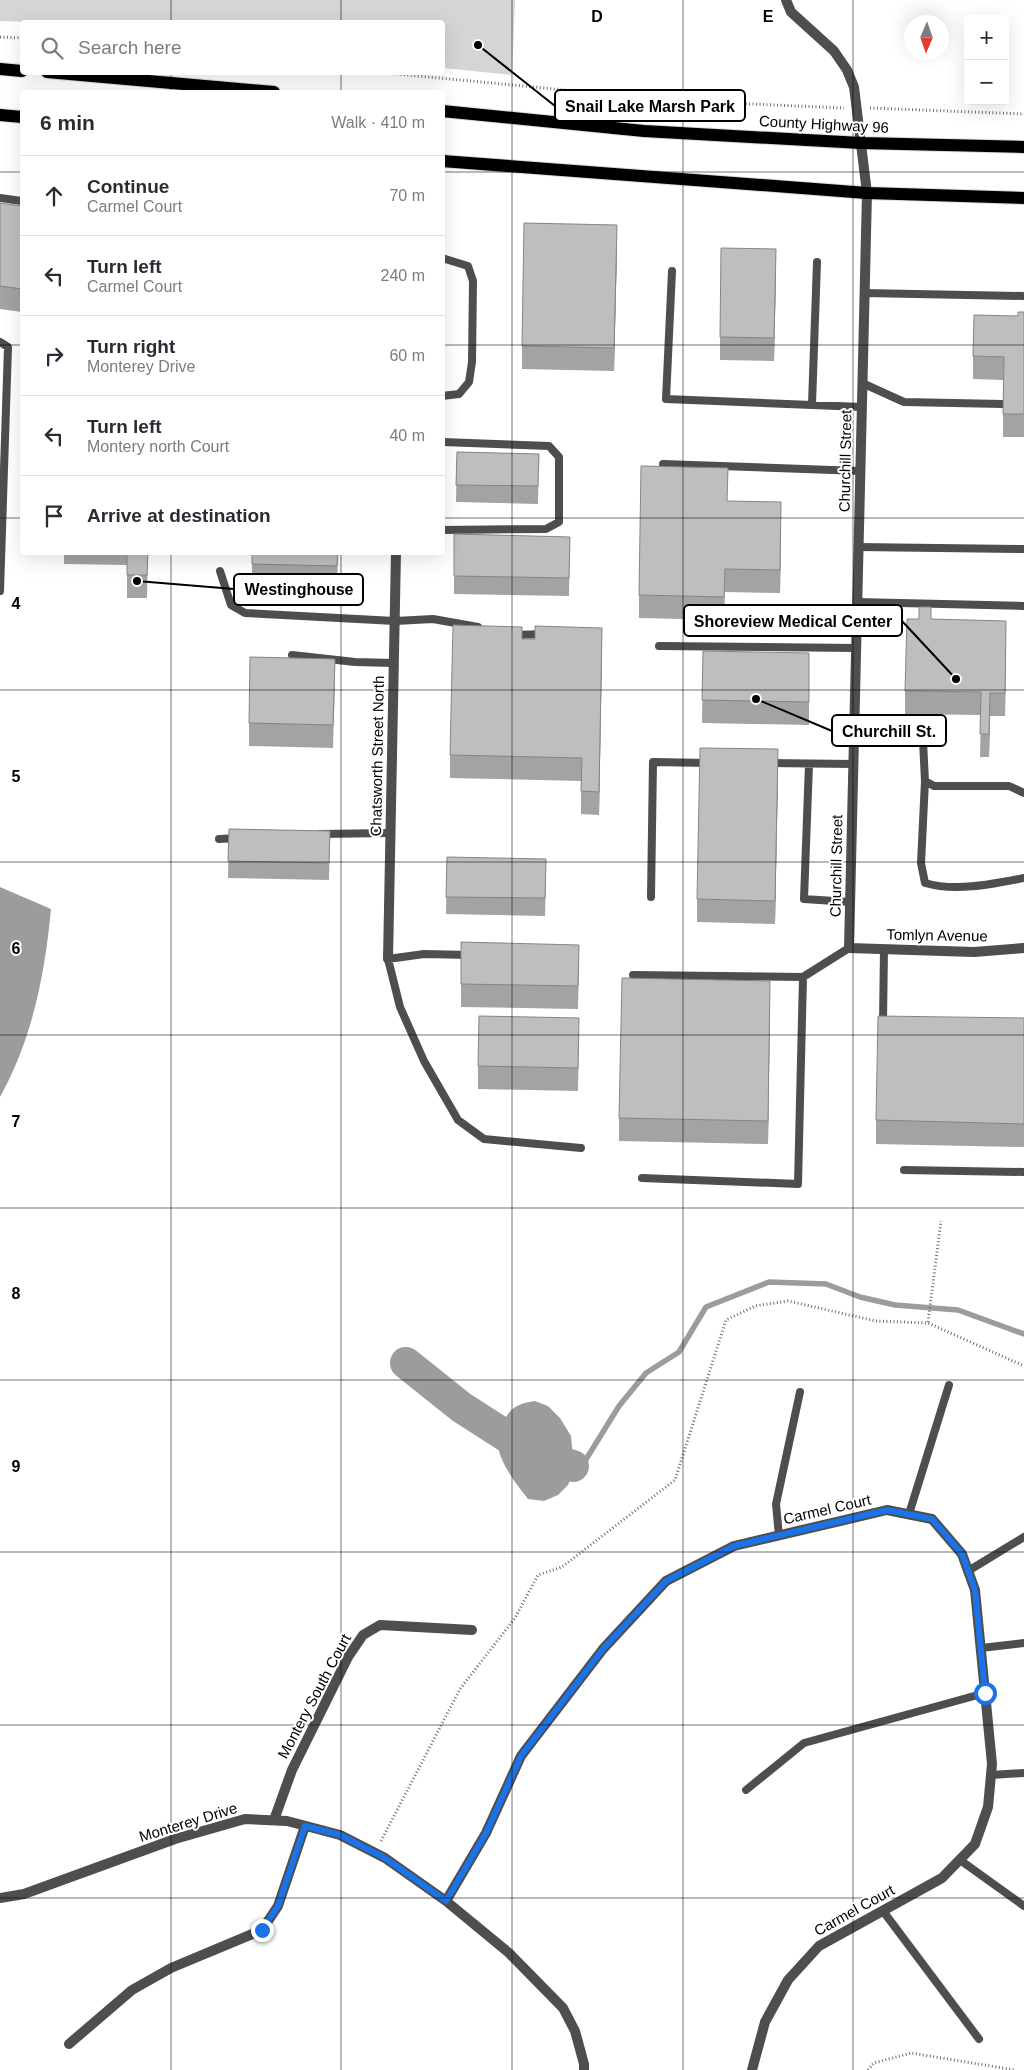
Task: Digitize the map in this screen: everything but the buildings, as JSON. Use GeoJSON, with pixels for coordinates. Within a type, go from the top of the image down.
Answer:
{"type":"FeatureCollection","features":[{"type":"Feature","properties":{"kind":"main road"},"geometry":{"type":"LineString","coordinates":[[0,69],[20,71]]}},
{"type":"Feature","properties":{"kind":"main road"},"geometry":{"type":"LineString","coordinates":[[81,75],[251,90]]}},
{"type":"Feature","properties":{"kind":"main road","name":"County Highway 96"},"geometry":{"type":"LineString","coordinates":[[445,111],[644,131],[1024,148]]}},
{"type":"Feature","properties":{"kind":"main road"},"geometry":{"type":"LineString","coordinates":[[0,115],[20,117]]}},
{"type":"Feature","properties":{"kind":"main road"},"geometry":{"type":"LineString","coordinates":[[445,161],[867,193],[1024,198]]}},
{"type":"Feature","properties":{"kind":"street","name":"Churchill Street"},"geometry":{"type":"LineString","coordinates":[[786,0],[791,12],[834,51],[847,70],[854,87],[867,193],[849,948]]}},
{"type":"Feature","properties":{"kind":"street","name":"Chatsworth Street North"},"geometry":{"type":"LineString","coordinates":[[388,959],[396,555]]}},
{"type":"Feature","properties":{"kind":"street","name":"Tomlyn Avenue"},"geometry":{"type":"LineString","coordinates":[[849,948],[974,952],[1024,948]]}},
{"type":"Feature","properties":{"kind":"street","name":"Carmel Court"},"geometry":{"type":"LineString","coordinates":[[446,1901],[486,1833],[521,1756],[603,1649],[666,1581],[734,1546],[887,1510],[932,1519],[962,1554],[975,1590],[992,1764],[988,1807],[975,1844],[942,1878],[818,1946],[788,1980],[765,2022],[752,2070]]}},
{"type":"Feature","properties":{"kind":"street","name":"Montery South Court"},"geometry":{"type":"LineString","coordinates":[[274,1820],[292,1770],[348,1657],[363,1635],[380,1625],[472,1630]]}},
{"type":"Feature","properties":{"kind":"street","name":"Monterey Drive"},"geometry":{"type":"LineString","coordinates":[[0,1898],[24,1894],[175,1839],[245,1819],[287,1821],[340,1835],[374,1853],[446,1901],[509,1953],[563,2008],[575,2031],[584,2070]]}},
{"type":"Feature","properties":{"kind":"street"},"geometry":{"type":"LineString","coordinates":[[69,2044],[132,1990],[171,1968],[262,1930],[278,1906],[305,1826]]}},
{"type":"Feature","properties":{"kind":"lane"},"geometry":{"type":"LineString","coordinates":[[0,198],[20,201]]}},
{"type":"Feature","properties":{"kind":"lane"},"geometry":{"type":"LineString","coordinates":[[445,259],[468,266],[473,281],[472,362],[469,382],[459,394],[445,396]]}},
{"type":"Feature","properties":{"kind":"lane"},"geometry":{"type":"LineString","coordinates":[[812,404],[817,262]]}},
{"type":"Feature","properties":{"kind":"lane"},"geometry":{"type":"LineString","coordinates":[[672,270],[666,399],[862,407]]}},
{"type":"Feature","properties":{"kind":"lane"},"geometry":{"type":"LineString","coordinates":[[864,293],[1024,296]]}},
{"type":"Feature","properties":{"kind":"lane"},"geometry":{"type":"LineString","coordinates":[[0,342],[8,347],[0,591]]}},
{"type":"Feature","properties":{"kind":"lane"},"geometry":{"type":"LineString","coordinates":[[862,384],[904,402],[1003,404]]}},
{"type":"Feature","properties":{"kind":"lane"},"geometry":{"type":"LineString","coordinates":[[445,442],[548,446],[558,457],[559,522],[546,529],[445,530]]}},
{"type":"Feature","properties":{"kind":"lane"},"geometry":{"type":"LineString","coordinates":[[663,464],[860,471]]}},
{"type":"Feature","properties":{"kind":"lane"},"geometry":{"type":"LineString","coordinates":[[858,547],[1024,549]]}},
{"type":"Feature","properties":{"kind":"lane"},"geometry":{"type":"LineString","coordinates":[[220,571],[231,605],[245,612],[395,620],[433,619],[488,630]]}},
{"type":"Feature","properties":{"kind":"lane"},"geometry":{"type":"LineString","coordinates":[[857,602],[1024,606]]}},
{"type":"Feature","properties":{"kind":"lane"},"geometry":{"type":"LineString","coordinates":[[505,633],[513,635],[552,634]]}},
{"type":"Feature","properties":{"kind":"lane"},"geometry":{"type":"LineString","coordinates":[[659,646],[856,648]]}},
{"type":"Feature","properties":{"kind":"lane"},"geometry":{"type":"LineString","coordinates":[[292,655],[394,664]]}},
{"type":"Feature","properties":{"kind":"lane"},"geometry":{"type":"LineString","coordinates":[[854,733],[919,738],[923,741],[925,781],[921,863],[925,883],[938,887],[987,885],[1024,878]]}},
{"type":"Feature","properties":{"kind":"lane"},"geometry":{"type":"LineString","coordinates":[[651,898],[653,762],[721,763]]}},
{"type":"Feature","properties":{"kind":"lane"},"geometry":{"type":"LineString","coordinates":[[760,763],[853,764]]}},
{"type":"Feature","properties":{"kind":"lane"},"geometry":{"type":"LineString","coordinates":[[809,764],[804,899],[850,902]]}},
{"type":"Feature","properties":{"kind":"lane"},"geometry":{"type":"LineString","coordinates":[[925,781],[934,786],[1009,786],[1024,793]]}},
{"type":"Feature","properties":{"kind":"lane"},"geometry":{"type":"LineString","coordinates":[[307,834],[390,833]]}},
{"type":"Feature","properties":{"kind":"lane"},"geometry":{"type":"LineString","coordinates":[[219,839],[248,837]]}},
{"type":"Feature","properties":{"kind":"lane"},"geometry":{"type":"LineString","coordinates":[[633,976],[802,977],[849,948]]}},
{"type":"Feature","properties":{"kind":"lane"},"geometry":{"type":"LineString","coordinates":[[884,949],[883,1022],[892,1022]]}},
{"type":"Feature","properties":{"kind":"lane"},"geometry":{"type":"LineString","coordinates":[[482,955],[424,954],[388,959],[400,1007],[424,1061],[458,1120],[484,1139],[581,1148]]}},
{"type":"Feature","properties":{"kind":"lane"},"geometry":{"type":"LineString","coordinates":[[642,1178],[798,1184],[802,977]]}},
{"type":"Feature","properties":{"kind":"lane"},"geometry":{"type":"LineString","coordinates":[[904,1170],[1024,1172]]}},
{"type":"Feature","properties":{"kind":"lane"},"geometry":{"type":"LineString","coordinates":[[909,1514],[949,1385]]}},
{"type":"Feature","properties":{"kind":"lane"},"geometry":{"type":"LineString","coordinates":[[779,1536],[776,1504],[800,1392]]}},
{"type":"Feature","properties":{"kind":"lane"},"geometry":{"type":"LineString","coordinates":[[968,1571],[1024,1537]]}},
{"type":"Feature","properties":{"kind":"lane"},"geometry":{"type":"LineString","coordinates":[[981,1648],[1024,1643]]}},
{"type":"Feature","properties":{"kind":"lane"},"geometry":{"type":"LineString","coordinates":[[746,1790],[804,1743],[985,1693]]}},
{"type":"Feature","properties":{"kind":"lane"},"geometry":{"type":"LineString","coordinates":[[991,1775],[1024,1773]]}},
{"type":"Feature","properties":{"kind":"lane"},"geometry":{"type":"LineString","coordinates":[[960,1860],[1024,1906]]}},
{"type":"Feature","properties":{"kind":"lane"},"geometry":{"type":"LineString","coordinates":[[883,1911],[979,2039]]}},
{"type":"Feature","properties":{"kind":"path"},"geometry":{"type":"LineString","coordinates":[[0,37],[20,38]]}},
{"type":"Feature","properties":{"kind":"path"},"geometry":{"type":"LineString","coordinates":[[408,75],[681,101],[839,107]]}},
{"type":"Feature","properties":{"kind":"path"},"geometry":{"type":"LineString","coordinates":[[874,108],[1024,114]]}},
{"type":"Feature","properties":{"kind":"path"},"geometry":{"type":"LineString","coordinates":[[928,1323],[941,1221]]}},
{"type":"Feature","properties":{"kind":"path"},"geometry":{"type":"LineString","coordinates":[[374,1853],[460,1689],[514,1618],[538,1575],[562,1567],[675,1480],[726,1320],[755,1306],[788,1301],[876,1321],[928,1323],[1024,1366]]}},
{"type":"Feature","properties":{"kind":"path"},"geometry":{"type":"LineString","coordinates":[[868,2070],[874,2064],[911,2053],[1015,2070]]}},
{"type":"Feature","properties":{"kind":"shaded area"},"geometry":{"type":"Polygon","coordinates":[[[0,0],[515,0],[512,75],[445,68],[445,20],[0,21],[0,0]]]}},
{"type":"Feature","properties":{"kind":"shaded area"},"geometry":{"type":"Polygon","coordinates":[[[0,887],[51,909],[41,982],[29,1030],[21,1053],[0,1097],[0,887]]]}},
{"type":"Feature","properties":{"kind":"shaded area"},"geometry":{"type":"Polygon","coordinates":[[[535,1401],[548,1406],[560,1418],[571,1436],[574,1470],[568,1485],[558,1495],[544,1501],[528,1499],[507,1469],[499,1452],[498,1444],[499,1432],[511,1410],[523,1403],[535,1401]]]}},
{"type":"Feature","properties":{"kind":"waterway"},"geometry":{"type":"LineString","coordinates":[[573,1466],[585,1461],[619,1406],[646,1373],[679,1352],[706,1307],[769,1282],[826,1284],[860,1297],[895,1305],[958,1310],[1024,1334]]}},
{"type":"Feature","properties":{"kind":"waterway"},"geometry":{"type":"LineString","coordinates":[[406,1363],[461,1407],[534,1454],[573,1466]]}},
{"type":"Feature","properties":{"kind":"place","name":"Snail Lake Marsh Park"},"geometry":{"type":"Point","coordinates":[478,45]}},
{"type":"Feature","properties":{"kind":"place","name":"Westinghouse"},"geometry":{"type":"Point","coordinates":[137,581]}},
{"type":"Feature","properties":{"kind":"place","name":"Shoreview Medical Center"},"geometry":{"type":"Point","coordinates":[956,679]}},
{"type":"Feature","properties":{"kind":"place","name":"Churchill St."},"geometry":{"type":"Point","coordinates":[756,699]}},
{"type":"Feature","properties":{"kind":"route"},"geometry":{"type":"LineString","coordinates":[[262,1930],[278,1906],[305,1826],[340,1835],[385,1858],[446,1901],[486,1833],[521,1756],[603,1649],[666,1581],[734,1546],[887,1510],[932,1519],[962,1554],[975,1590],[985,1693]]}}]}
